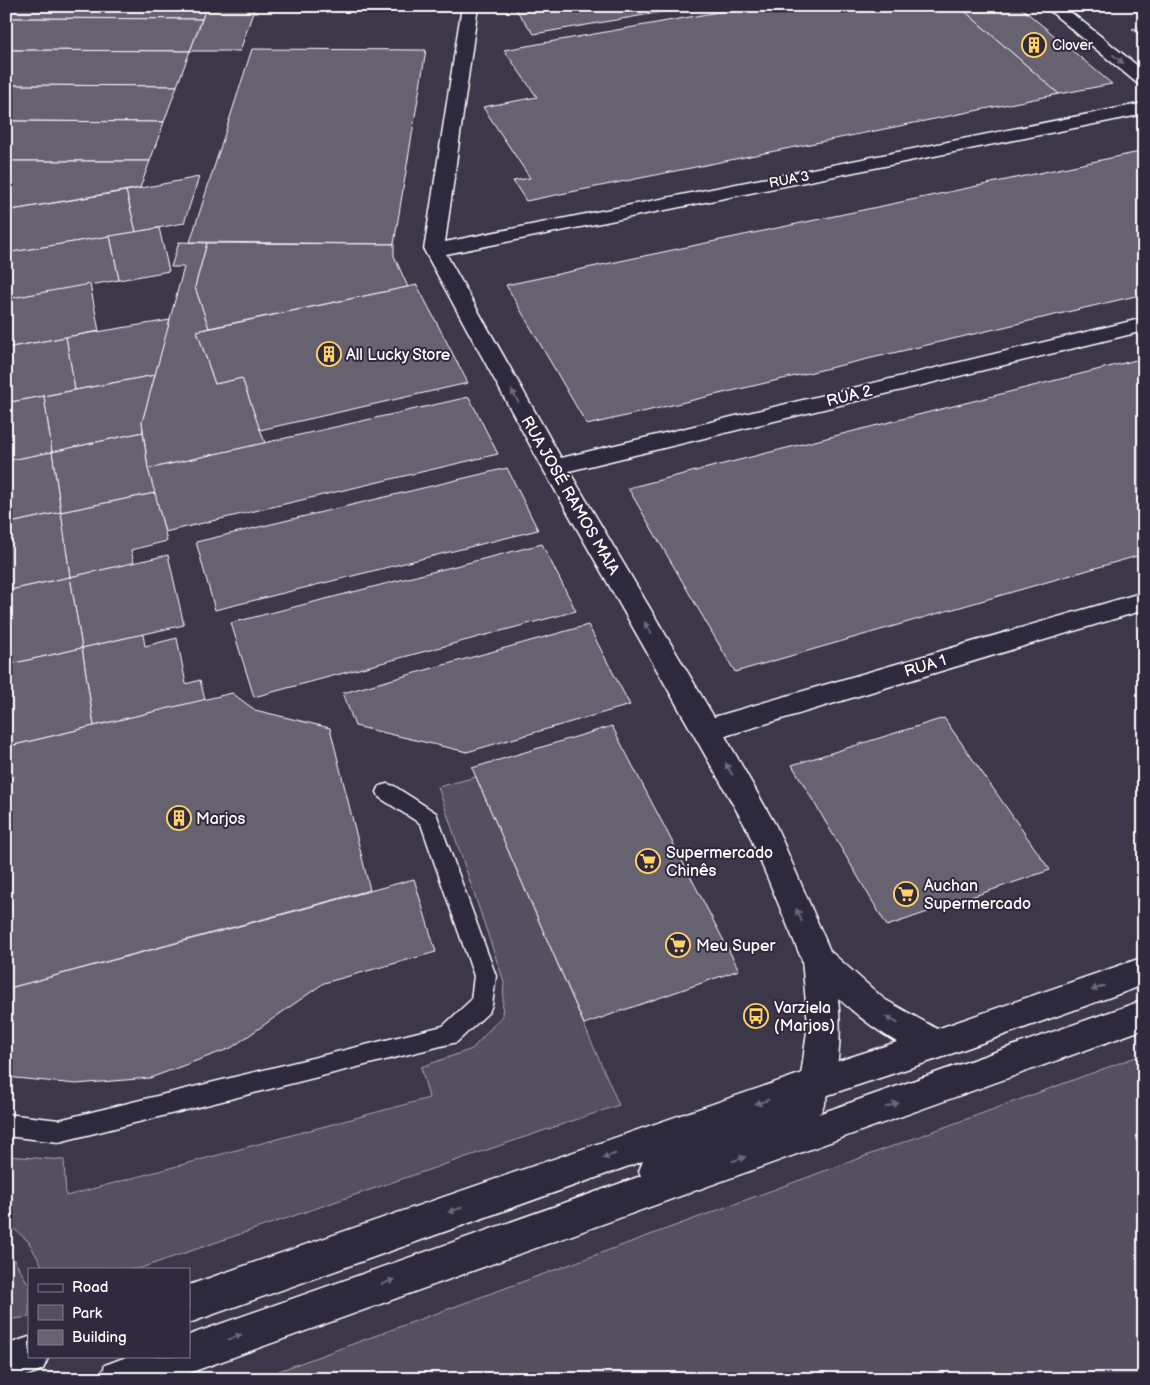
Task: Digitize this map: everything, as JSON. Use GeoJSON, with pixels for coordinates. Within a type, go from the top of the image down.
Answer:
{"type":"FeatureCollection","features":[{"type":"Feature","properties":{"kind":"street"},"geometry":{"type":"LineString","coordinates":[[434,250],[470,6]]}},
{"type":"Feature","properties":{"kind":"street"},"geometry":{"type":"LineString","coordinates":[[1052,6],[1144,80]]}},
{"type":"Feature","properties":{"kind":"street","name":"RUA 3"},"geometry":{"type":"LineString","coordinates":[[434,250],[1144,108]]}},
{"type":"Feature","properties":{"kind":"street","name":"RUA JOSÉ RAMOS MAIA"},"geometry":{"type":"LineString","coordinates":[[434,250],[554,468],[761,826],[818,960],[824,1024],[817,1083]]}},
{"type":"Feature","properties":{"kind":"street","name":"RUA 2"},"geometry":{"type":"LineString","coordinates":[[554,468],[1144,324]]}},
{"type":"Feature","properties":{"kind":"street","name":"RUA 1"},"geometry":{"type":"LineString","coordinates":[[707,730],[1144,601]]}},
{"type":"Feature","properties":{"kind":"street","name":"RUA JOSÉ RAMOS MAIA"},"geometry":{"type":"LineString","coordinates":[[818,960],[873,1009],[934,1045]]}},
{"type":"Feature","properties":{"kind":"street"},"geometry":{"type":"LineString","coordinates":[[190,1304],[817,1083],[934,1045],[1144,971]]}},
{"type":"Feature","properties":{"kind":"street"},"geometry":{"type":"LineString","coordinates":[[190,1354],[1144,1014]]}},
{"type":"Feature","properties":{"kind":"street"},"geometry":{"type":"LineString","coordinates":[[483,1248],[726,1139],[786,1116],[808,1101],[817,1083]]}},
{"type":"Feature","properties":{"kind":"street"},"geometry":{"type":"LineString","coordinates":[[6,1364],[28,1357]]}},
{"type":"Feature","properties":{"kind":"street"},"geometry":{"type":"LineString","coordinates":[[119,1379],[176,1358]]}},
{"type":"Feature","properties":{"kind":"lane"},"geometry":{"type":"LineString","coordinates":[[6,1125],[59,1131],[449,1035],[481,1004],[485,976],[428,820],[387,792]]}},
{"type":"Feature","properties":{"kind":"green space"},"geometry":{"type":"Polygon","coordinates":[[[476,777],[619,1105],[141,1268],[43,1268],[28,1241],[6,1222],[6,1156],[64,1160],[66,1196],[429,1098],[421,1067],[472,1049],[502,1016],[504,982],[438,787],[476,777]]]}},
{"type":"Feature","properties":{"kind":"green space"},"geometry":{"type":"Polygon","coordinates":[[[1144,1054],[1144,1379],[257,1379],[1144,1054]]]}},
{"type":"Feature","properties":{"kind":"green space"},"geometry":{"type":"Polygon","coordinates":[[[6,1251],[13,1258],[28,1283],[28,1317],[6,1320],[6,1251]]]}},
{"type":"Feature","properties":{"kind":"building"},"geometry":{"type":"Polygon","coordinates":[[[6,6],[207,6],[202,19],[6,18],[6,6]]]}},
{"type":"Feature","properties":{"kind":"building"},"geometry":{"type":"Polygon","coordinates":[[[207,6],[255,6],[240,51],[190,51],[207,6]]]}},
{"type":"Feature","properties":{"kind":"building"},"geometry":{"type":"Polygon","coordinates":[[[513,6],[697,6],[534,34],[513,6]]]}},
{"type":"Feature","properties":{"kind":"building"},"geometry":{"type":"Polygon","coordinates":[[[752,6],[959,6],[1059,94],[526,201],[513,181],[530,178],[483,107],[537,97],[504,50],[752,6]]]}},
{"type":"Feature","properties":{"kind":"building","name":"Clover"},"geometry":{"type":"Polygon","coordinates":[[[959,6],[1019,6],[1112,84],[1059,94],[959,6]]]}},
{"type":"Feature","properties":{"kind":"building"},"geometry":{"type":"Polygon","coordinates":[[[6,18],[202,19],[190,51],[6,50],[6,18]]]}},
{"type":"Feature","properties":{"kind":"building"},"geometry":{"type":"Polygon","coordinates":[[[1144,27],[1144,38],[1132,29],[1144,27]]]}},
{"type":"Feature","properties":{"kind":"building"},"geometry":{"type":"Polygon","coordinates":[[[252,49],[426,50],[394,244],[190,242],[252,49]]]}},
{"type":"Feature","properties":{"kind":"building"},"geometry":{"type":"Polygon","coordinates":[[[6,50],[190,51],[177,86],[6,85],[6,50]]]}},
{"type":"Feature","properties":{"kind":"building"},"geometry":{"type":"Polygon","coordinates":[[[6,85],[177,86],[164,122],[6,121],[6,85]]]}},
{"type":"Feature","properties":{"kind":"building"},"geometry":{"type":"Polygon","coordinates":[[[6,121],[164,122],[150,161],[6,161],[6,121]]]}},
{"type":"Feature","properties":{"kind":"building"},"geometry":{"type":"Polygon","coordinates":[[[1144,151],[1144,294],[587,425],[506,285],[1144,151]]]}},
{"type":"Feature","properties":{"kind":"building"},"geometry":{"type":"Polygon","coordinates":[[[6,161],[150,161],[140,188],[6,211],[6,161]]]}},
{"type":"Feature","properties":{"kind":"building"},"geometry":{"type":"Polygon","coordinates":[[[199,177],[184,223],[136,232],[126,191],[199,177]]]}},
{"type":"Feature","properties":{"kind":"building"},"geometry":{"type":"Polygon","coordinates":[[[126,191],[136,232],[6,253],[6,211],[126,191]]]}},
{"type":"Feature","properties":{"kind":"building"},"geometry":{"type":"Polygon","coordinates":[[[159,228],[169,271],[119,280],[110,236],[159,228]]]}},
{"type":"Feature","properties":{"kind":"building"},"geometry":{"type":"Polygon","coordinates":[[[110,236],[119,280],[6,299],[6,253],[110,236]]]}},
{"type":"Feature","properties":{"kind":"building"},"geometry":{"type":"Polygon","coordinates":[[[179,242],[207,243],[195,287],[209,328],[197,331],[215,384],[242,378],[265,443],[148,469],[142,422],[184,267],[171,267],[179,242]]]}},
{"type":"Feature","properties":{"kind":"building"},"geometry":{"type":"Polygon","coordinates":[[[207,243],[394,244],[394,256],[408,287],[209,328],[195,287],[207,243]]]}},
{"type":"Feature","properties":{"kind":"building"},"geometry":{"type":"Polygon","coordinates":[[[90,284],[99,331],[6,348],[6,299],[90,284]]]}},
{"type":"Feature","properties":{"kind":"building","name":"All Lucky Store"},"geometry":{"type":"Polygon","coordinates":[[[417,285],[468,383],[260,430],[242,378],[215,384],[197,331],[417,285]]]}},
{"type":"Feature","properties":{"kind":"building"},"geometry":{"type":"Polygon","coordinates":[[[170,320],[155,375],[75,390],[66,337],[170,320]]]}},
{"type":"Feature","properties":{"kind":"building"},"geometry":{"type":"Polygon","coordinates":[[[66,337],[75,390],[6,403],[6,348],[66,337]]]}},
{"type":"Feature","properties":{"kind":"building"},"geometry":{"type":"Polygon","coordinates":[[[1144,358],[1144,554],[735,672],[628,488],[1144,358]]]}},
{"type":"Feature","properties":{"kind":"building"},"geometry":{"type":"Polygon","coordinates":[[[155,375],[142,422],[143,432],[52,452],[44,396],[155,375]]]}},
{"type":"Feature","properties":{"kind":"building"},"geometry":{"type":"Polygon","coordinates":[[[44,396],[52,452],[6,461],[6,403],[44,396]]]}},
{"type":"Feature","properties":{"kind":"building"},"geometry":{"type":"Polygon","coordinates":[[[469,397],[498,454],[165,532],[148,469],[469,397]]]}},
{"type":"Feature","properties":{"kind":"building"},"geometry":{"type":"Polygon","coordinates":[[[143,432],[148,469],[155,493],[61,512],[52,452],[143,432]]]}},
{"type":"Feature","properties":{"kind":"building"},"geometry":{"type":"Polygon","coordinates":[[[52,452],[61,512],[6,524],[6,461],[52,452]]]}},
{"type":"Feature","properties":{"kind":"building"},"geometry":{"type":"Polygon","coordinates":[[[507,468],[538,530],[215,610],[196,542],[507,468]]]}},
{"type":"Feature","properties":{"kind":"building"},"geometry":{"type":"Polygon","coordinates":[[[155,493],[167,541],[131,550],[134,563],[70,577],[61,512],[155,493]]]}},
{"type":"Feature","properties":{"kind":"building"},"geometry":{"type":"Polygon","coordinates":[[[61,512],[70,577],[6,591],[6,524],[61,512]]]}},
{"type":"Feature","properties":{"kind":"building"},"geometry":{"type":"Polygon","coordinates":[[[542,544],[576,611],[254,697],[231,623],[542,544]]]}},
{"type":"Feature","properties":{"kind":"building"},"geometry":{"type":"Polygon","coordinates":[[[168,555],[184,625],[82,648],[70,577],[168,555]]]}},
{"type":"Feature","properties":{"kind":"building"},"geometry":{"type":"Polygon","coordinates":[[[70,577],[82,648],[6,665],[6,591],[70,577]]]}},
{"type":"Feature","properties":{"kind":"building"},"geometry":{"type":"Polygon","coordinates":[[[588,625],[630,705],[467,752],[355,726],[343,693],[588,625]]]}},
{"type":"Feature","properties":{"kind":"building"},"geometry":{"type":"Polygon","coordinates":[[[143,634],[145,646],[177,638],[186,684],[200,680],[205,700],[94,726],[82,648],[143,634]]]}},
{"type":"Feature","properties":{"kind":"building"},"geometry":{"type":"Polygon","coordinates":[[[82,648],[94,726],[6,747],[6,665],[82,648]]]}},
{"type":"Feature","properties":{"kind":"building","name":"Marjos"},"geometry":{"type":"Polygon","coordinates":[[[232,693],[255,710],[330,728],[370,890],[6,989],[6,747],[232,693]]]}},
{"type":"Feature","properties":{"kind":"building"},"geometry":{"type":"Polygon","coordinates":[[[944,718],[1050,870],[887,926],[792,765],[944,718]]]}},
{"type":"Feature","properties":{"kind":"building"},"geometry":{"type":"Polygon","coordinates":[[[612,726],[739,970],[584,1024],[472,768],[612,726]]]}},
{"type":"Feature","properties":{"kind":"building"},"geometry":{"type":"Polygon","coordinates":[[[414,879],[436,952],[324,983],[231,1048],[150,1078],[76,1084],[6,1077],[6,989],[414,879]]]}},
{"type":"Feature","properties":{"kind":"place","name":"Clover"},"geometry":{"type":"Point","coordinates":[1034,45]}},
{"type":"Feature","properties":{"kind":"place","name":"All Lucky Store"},"geometry":{"type":"Point","coordinates":[329,354]}},
{"type":"Feature","properties":{"kind":"place","name":"Marjos"},"geometry":{"type":"Point","coordinates":[179,818]}},
{"type":"Feature","properties":{"kind":"place","name":"Supermercado Chinês"},"geometry":{"type":"Point","coordinates":[648,861]}},
{"type":"Feature","properties":{"kind":"place","name":"Auchan Supermercado"},"geometry":{"type":"Point","coordinates":[906,894]}},
{"type":"Feature","properties":{"kind":"place","name":"Meu Super"},"geometry":{"type":"Point","coordinates":[678,945]}},
{"type":"Feature","properties":{"kind":"place","name":"Varziela (Marjos)"},"geometry":{"type":"Point","coordinates":[756,1016]}}]}
